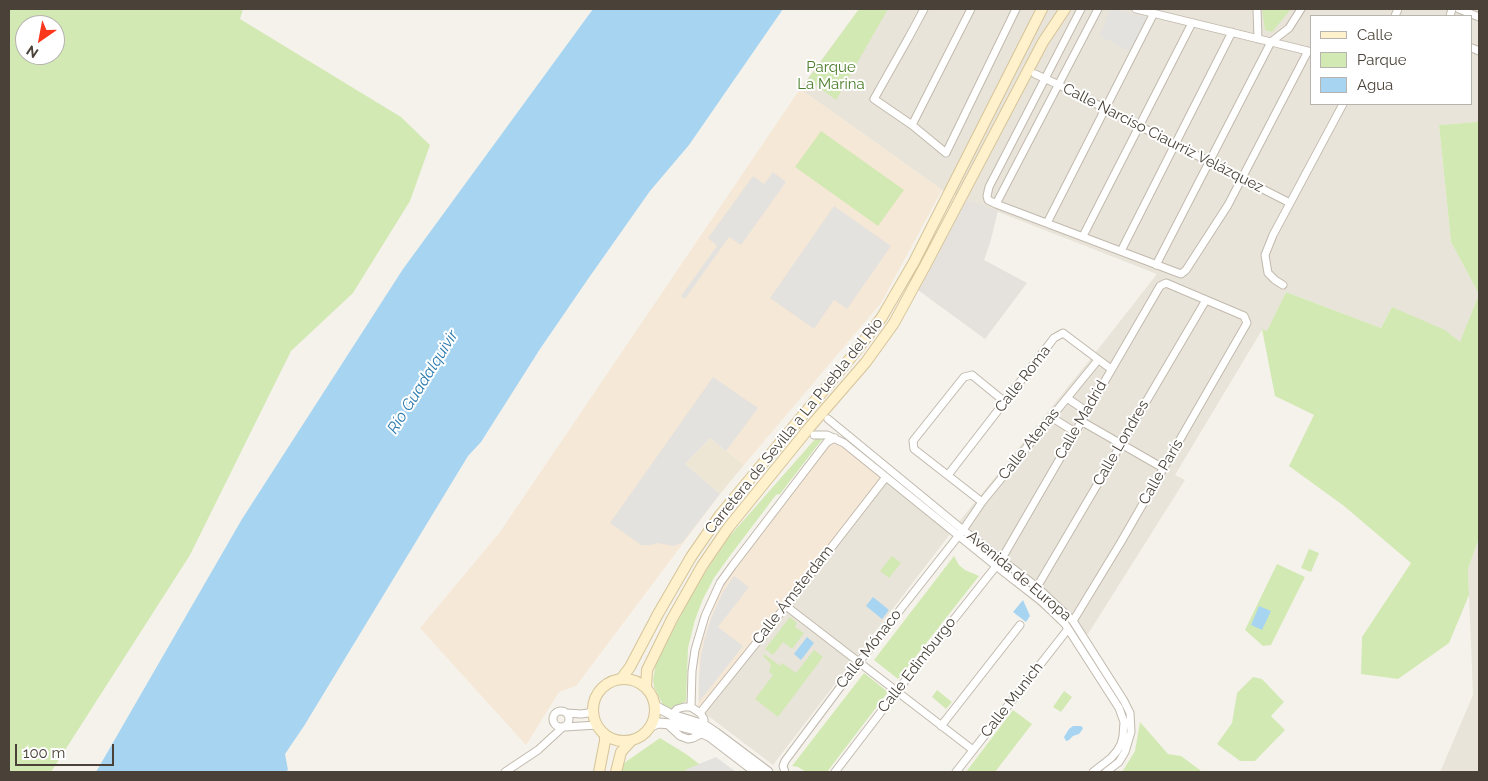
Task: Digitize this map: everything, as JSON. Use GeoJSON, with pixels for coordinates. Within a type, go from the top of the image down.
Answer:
{"type":"FeatureCollection","features":[{"type":"Feature","properties":{"kind":"main road","name":"Carretera de Sevilla a La Puebla del Río"},"geometry":{"type":"LineString","coordinates":[[621,679],[630,667],[691,557],[720,515],[853,355],[882,317],[914,262],[1042,9]]}},
{"type":"Feature","properties":{"kind":"main road"},"geometry":{"type":"LineString","coordinates":[[1056,9],[1066,9]]}},
{"type":"Feature","properties":{"kind":"main road"},"geometry":{"type":"LineString","coordinates":[[646,688],[647,670],[672,619],[702,566],[733,521],[866,362],[894,323],[1042,42],[1066,9]]}},
{"type":"Feature","properties":{"kind":"main road"},"geometry":{"type":"LineString","coordinates":[[882,339],[912,307]]}},
{"type":"Feature","properties":{"kind":"main road"},"geometry":{"type":"LineString","coordinates":[[616,772],[621,752],[631,741],[646,734],[652,726],[656,706],[652,696],[639,682],[621,679],[604,686],[594,701],[593,710],[597,725],[605,735],[620,741],[631,741]]}},
{"type":"Feature","properties":{"kind":"main road"},"geometry":{"type":"LineString","coordinates":[[599,772],[605,735]]}},
{"type":"Feature","properties":{"kind":"street"},"geometry":{"type":"LineString","coordinates":[[924,9],[874,99],[912,125],[946,153],[1016,9]]}},
{"type":"Feature","properties":{"kind":"street"},"geometry":{"type":"LineString","coordinates":[[912,125],[971,9]]}},
{"type":"Feature","properties":{"kind":"street"},"geometry":{"type":"LineString","coordinates":[[1081,9],[989,187],[988,200],[1181,274],[1186,270],[1228,205],[1310,51],[1136,9]]}},
{"type":"Feature","properties":{"kind":"street"},"geometry":{"type":"LineString","coordinates":[[996,204],[1098,9]]}},
{"type":"Feature","properties":{"kind":"street"},"geometry":{"type":"LineString","coordinates":[[1257,9],[1258,39]]}},
{"type":"Feature","properties":{"kind":"street"},"geometry":{"type":"LineString","coordinates":[[1156,265],[1272,42],[1289,28],[1301,9]]}},
{"type":"Feature","properties":{"kind":"street"},"geometry":{"type":"LineString","coordinates":[[1459,9],[1479,17]]}},
{"type":"Feature","properties":{"kind":"street"},"geometry":{"type":"LineString","coordinates":[[1047,223],[1154,13]]}},
{"type":"Feature","properties":{"kind":"street"},"geometry":{"type":"LineString","coordinates":[[1083,236],[1192,23]]}},
{"type":"Feature","properties":{"kind":"street"},"geometry":{"type":"LineString","coordinates":[[1121,251],[1232,32]]}},
{"type":"Feature","properties":{"kind":"street","name":"Calle Narciso Ciaurriz Velázquez"},"geometry":{"type":"LineString","coordinates":[[1035,74],[1290,203]]}},
{"type":"Feature","properties":{"kind":"street"},"geometry":{"type":"LineString","coordinates":[[1283,285],[1268,272],[1265,255],[1290,203],[1342,105]]}},
{"type":"Feature","properties":{"kind":"street","name":"Calle Madrid"},"geometry":{"type":"LineString","coordinates":[[1001,560],[1160,286],[1166,283],[1206,300]]}},
{"type":"Feature","properties":{"kind":"street","name":"Calle París"},"geometry":{"type":"LineString","coordinates":[[1073,621],[1121,542],[1247,323],[1244,316],[1206,300]]}},
{"type":"Feature","properties":{"kind":"street","name":"Calle Londres"},"geometry":{"type":"LineString","coordinates":[[1037,587],[1206,300]]}},
{"type":"Feature","properties":{"kind":"street","name":"Calle Roma"},"geometry":{"type":"LineString","coordinates":[[948,475],[1054,338],[1064,332],[1111,369]]}},
{"type":"Feature","properties":{"kind":"street","name":"Calle Atenas"},"geometry":{"type":"LineString","coordinates":[[961,533],[982,502],[1098,360]]}},
{"type":"Feature","properties":{"kind":"street"},"geometry":{"type":"LineString","coordinates":[[982,502],[914,449],[913,442],[964,377],[972,375],[1005,402]]}},
{"type":"Feature","properties":{"kind":"street"},"geometry":{"type":"LineString","coordinates":[[1067,398],[1086,411]]}},
{"type":"Feature","properties":{"kind":"street"},"geometry":{"type":"LineString","coordinates":[[1051,417],[1074,432]]}},
{"type":"Feature","properties":{"kind":"street","name":"Avenida de Europa"},"geometry":{"type":"LineString","coordinates":[[828,420],[961,533],[996,566],[1041,601],[1068,629],[1118,708],[1124,722],[1121,744],[1111,758],[1093,772]]}},
{"type":"Feature","properties":{"kind":"street"},"geometry":{"type":"LineString","coordinates":[[1081,421],[1163,468]]}},
{"type":"Feature","properties":{"kind":"street","name":"Avenida de Europa"},"geometry":{"type":"LineString","coordinates":[[814,435],[828,435],[844,443],[961,533],[1037,587],[1073,621],[1130,713],[1131,732],[1125,752],[1119,762],[1106,772]]}},
{"type":"Feature","properties":{"kind":"street"},"geometry":{"type":"LineString","coordinates":[[691,707],[692,671],[695,650],[706,616],[720,584],[827,442],[835,438]]}},
{"type":"Feature","properties":{"kind":"street","name":"Calle Ámsterdam"},"geometry":{"type":"LineString","coordinates":[[700,713],[886,477]]}},
{"type":"Feature","properties":{"kind":"street","name":"Calle Mónaco"},"geometry":{"type":"LineString","coordinates":[[784,772],[783,766],[785,761],[859,662],[961,533]]}},
{"type":"Feature","properties":{"kind":"street","name":"Calle Edimburgo"},"geometry":{"type":"LineString","coordinates":[[835,772],[896,691],[1001,560]]}},
{"type":"Feature","properties":{"kind":"street"},"geometry":{"type":"LineString","coordinates":[[786,606],[973,750]]}},
{"type":"Feature","properties":{"kind":"street"},"geometry":{"type":"LineString","coordinates":[[941,726],[1020,625]]}},
{"type":"Feature","properties":{"kind":"street","name":"Calle Munich"},"geometry":{"type":"LineString","coordinates":[[956,772],[1068,629]]}},
{"type":"Feature","properties":{"kind":"street"},"geometry":{"type":"LineString","coordinates":[[656,706],[702,729],[716,733],[768,772]]}},
{"type":"Feature","properties":{"kind":"street"},"geometry":{"type":"LineString","coordinates":[[672,714],[677,709],[691,707],[700,713],[704,719],[702,729]]}},
{"type":"Feature","properties":{"kind":"street"},"geometry":{"type":"LineString","coordinates":[[593,710],[588,713],[575,714],[556,712],[553,716],[553,723],[559,728],[597,725]]}},
{"type":"Feature","properties":{"kind":"street"},"geometry":{"type":"LineString","coordinates":[[505,772],[538,750],[564,727],[569,720],[567,713]]}},
{"type":"Feature","properties":{"kind":"street"},"geometry":{"type":"LineString","coordinates":[[652,726],[658,723],[702,729],[756,772]]}},
{"type":"Feature","properties":{"kind":"shaded area"},"geometry":{"type":"Polygon","coordinates":[[[859,9],[1479,9],[1479,119],[1477,122],[1439,125],[1451,242],[1479,294],[1460,343],[1392,307],[1381,328],[1286,292],[1267,332],[1262,330],[1175,475],[1185,480],[1088,634],[1061,624],[950,534],[773,765],[703,712],[888,479],[950,533],[1157,274],[942,190],[800,89],[859,9]]]}},
{"type":"Feature","properties":{"kind":"shaded area"},"geometry":{"type":"Polygon","coordinates":[[[1110,9],[1147,17],[1129,51],[1100,36],[1110,9]]]}},
{"type":"Feature","properties":{"kind":"shaded area"},"geometry":{"type":"Polygon","coordinates":[[[800,89],[942,190],[881,303],[744,465],[710,438],[685,464],[720,494],[576,686],[559,692],[526,745],[420,628],[500,532],[800,89]]]}},
{"type":"Feature","properties":{"kind":"shaded area"},"geometry":{"type":"Polygon","coordinates":[[[773,172],[786,182],[741,245],[729,237],[685,299],[681,296],[717,246],[708,238],[753,176],[764,184],[773,172]]]}},
{"type":"Feature","properties":{"kind":"shaded area"},"geometry":{"type":"Polygon","coordinates":[[[965,199],[998,211],[984,260],[1027,283],[985,339],[918,290],[965,199]]]}},
{"type":"Feature","properties":{"kind":"shaded area"},"geometry":{"type":"Polygon","coordinates":[[[834,206],[891,246],[847,309],[834,300],[814,329],[770,298],[834,206]]]}},
{"type":"Feature","properties":{"kind":"shaded area"},"geometry":{"type":"Polygon","coordinates":[[[713,377],[758,408],[726,451],[710,438],[685,464],[720,494],[682,543],[673,546],[658,543],[641,545],[610,523],[713,377]]]}},
{"type":"Feature","properties":{"kind":"shaded area"},"geometry":{"type":"Polygon","coordinates":[[[834,434],[888,479],[703,712],[698,706],[699,651],[720,590],[834,434]]]}},
{"type":"Feature","properties":{"kind":"shaded area"},"geometry":{"type":"Polygon","coordinates":[[[710,438],[744,465],[720,494],[685,464],[710,438]]]}},
{"type":"Feature","properties":{"kind":"shaded area"},"geometry":{"type":"Polygon","coordinates":[[[1479,538],[1479,772],[1439,772],[1473,695],[1468,569],[1479,538]]]}},
{"type":"Feature","properties":{"kind":"shaded area"},"geometry":{"type":"Polygon","coordinates":[[[734,576],[749,587],[718,627],[743,646],[699,702],[701,655],[706,634],[723,592],[734,576]]]}},
{"type":"Feature","properties":{"kind":"shaded area"},"geometry":{"type":"Polygon","coordinates":[[[716,757],[736,772],[689,772],[685,770],[716,757]]]}},
{"type":"Feature","properties":{"kind":"green space"},"geometry":{"type":"Polygon","coordinates":[[[9,9],[243,9],[240,19],[401,117],[430,145],[410,201],[353,293],[291,351],[190,555],[51,772],[9,772],[9,9]]]}},
{"type":"Feature","properties":{"kind":"green space","name":"Parque La Marina"},"geometry":{"type":"Polygon","coordinates":[[[859,9],[888,9],[836,100],[808,79],[859,9]]]}},
{"type":"Feature","properties":{"kind":"green space"},"geometry":{"type":"Polygon","coordinates":[[[1262,9],[1291,9],[1272,32],[1265,30],[1262,9]]]}},
{"type":"Feature","properties":{"kind":"green space"},"geometry":{"type":"Polygon","coordinates":[[[1479,119],[1479,294],[1451,242],[1439,125],[1477,122],[1479,119]]]}},
{"type":"Feature","properties":{"kind":"green space"},"geometry":{"type":"Polygon","coordinates":[[[821,131],[904,190],[878,226],[795,167],[821,131]]]}},
{"type":"Feature","properties":{"kind":"green space"},"geometry":{"type":"Polygon","coordinates":[[[1286,292],[1381,328],[1392,307],[1445,330],[1460,342],[1479,294],[1479,538],[1468,569],[1469,595],[1449,643],[1398,679],[1361,674],[1362,637],[1411,563],[1344,506],[1289,466],[1314,415],[1275,396],[1262,329],[1267,331],[1286,292]]]}},
{"type":"Feature","properties":{"kind":"green space"},"geometry":{"type":"Polygon","coordinates":[[[824,437],[780,494],[776,495],[714,578],[695,620],[688,648],[686,701],[670,710],[664,707],[654,687],[653,679],[656,663],[696,586],[728,538],[816,438],[824,437]]]}},
{"type":"Feature","properties":{"kind":"green space"},"geometry":{"type":"Polygon","coordinates":[[[1309,549],[1319,553],[1311,572],[1301,568],[1309,549]]]}},
{"type":"Feature","properties":{"kind":"green space"},"geometry":{"type":"Polygon","coordinates":[[[892,556],[901,563],[889,578],[880,571],[892,556]]]}},
{"type":"Feature","properties":{"kind":"green space"},"geometry":{"type":"Polygon","coordinates":[[[954,556],[959,565],[965,570],[979,576],[898,679],[874,660],[954,556]]]}},
{"type":"Feature","properties":{"kind":"green space"},"geometry":{"type":"Polygon","coordinates":[[[1277,564],[1305,577],[1271,645],[1263,646],[1245,630],[1277,564]]]}},
{"type":"Feature","properties":{"kind":"green space"},"geometry":{"type":"Polygon","coordinates":[[[790,617],[797,623],[795,627],[804,633],[792,649],[783,642],[773,655],[765,649],[790,617]]]}},
{"type":"Feature","properties":{"kind":"green space"},"geometry":{"type":"Polygon","coordinates":[[[814,650],[823,657],[778,717],[755,699],[773,675],[769,672],[771,666],[763,656],[764,654],[780,666],[782,663],[796,673],[814,650]]]}},
{"type":"Feature","properties":{"kind":"green space"},"geometry":{"type":"Polygon","coordinates":[[[864,673],[888,692],[827,772],[806,772],[792,766],[864,673]]]}},
{"type":"Feature","properties":{"kind":"green space"},"geometry":{"type":"Polygon","coordinates":[[[1253,677],[1262,679],[1284,702],[1271,716],[1285,730],[1255,761],[1240,761],[1217,744],[1232,723],[1237,693],[1253,677]]]}},
{"type":"Feature","properties":{"kind":"green space"},"geometry":{"type":"Polygon","coordinates":[[[937,690],[952,702],[946,709],[932,697],[937,690]]]}},
{"type":"Feature","properties":{"kind":"green space"},"geometry":{"type":"Polygon","coordinates":[[[1064,691],[1072,697],[1061,712],[1053,707],[1064,691]]]}},
{"type":"Feature","properties":{"kind":"green space"},"geometry":{"type":"Polygon","coordinates":[[[1013,710],[1032,724],[995,772],[966,772],[1013,710]]]}},
{"type":"Feature","properties":{"kind":"green space"},"geometry":{"type":"Polygon","coordinates":[[[1140,722],[1168,754],[1181,756],[1201,772],[1122,772],[1135,751],[1140,722]]]}},
{"type":"Feature","properties":{"kind":"green space"},"geometry":{"type":"Polygon","coordinates":[[[660,738],[710,772],[621,772],[624,763],[660,738]]]}},
{"type":"Feature","properties":{"kind":"water","name":"Río Guadalquivir"},"geometry":{"type":"Polygon","coordinates":[[[593,9],[783,9],[689,145],[650,191],[540,349],[481,442],[468,456],[304,726],[285,754],[288,770],[284,772],[96,772],[242,519],[403,269],[593,9]]]}},
{"type":"Feature","properties":{"kind":"water"},"geometry":{"type":"Polygon","coordinates":[[[873,597],[889,610],[882,619],[866,606],[873,597]]]}},
{"type":"Feature","properties":{"kind":"water"},"geometry":{"type":"Polygon","coordinates":[[[1023,600],[1030,616],[1026,622],[1013,612],[1023,600]]]}},
{"type":"Feature","properties":{"kind":"water"},"geometry":{"type":"Polygon","coordinates":[[[1259,606],[1271,611],[1262,630],[1251,625],[1259,606]]]}},
{"type":"Feature","properties":{"kind":"water"},"geometry":{"type":"Polygon","coordinates":[[[807,637],[814,643],[801,660],[794,654],[807,637]]]}},
{"type":"Feature","properties":{"kind":"water"},"geometry":{"type":"Polygon","coordinates":[[[1073,726],[1081,726],[1083,728],[1079,734],[1066,741],[1064,737],[1073,726]]]}}]}
